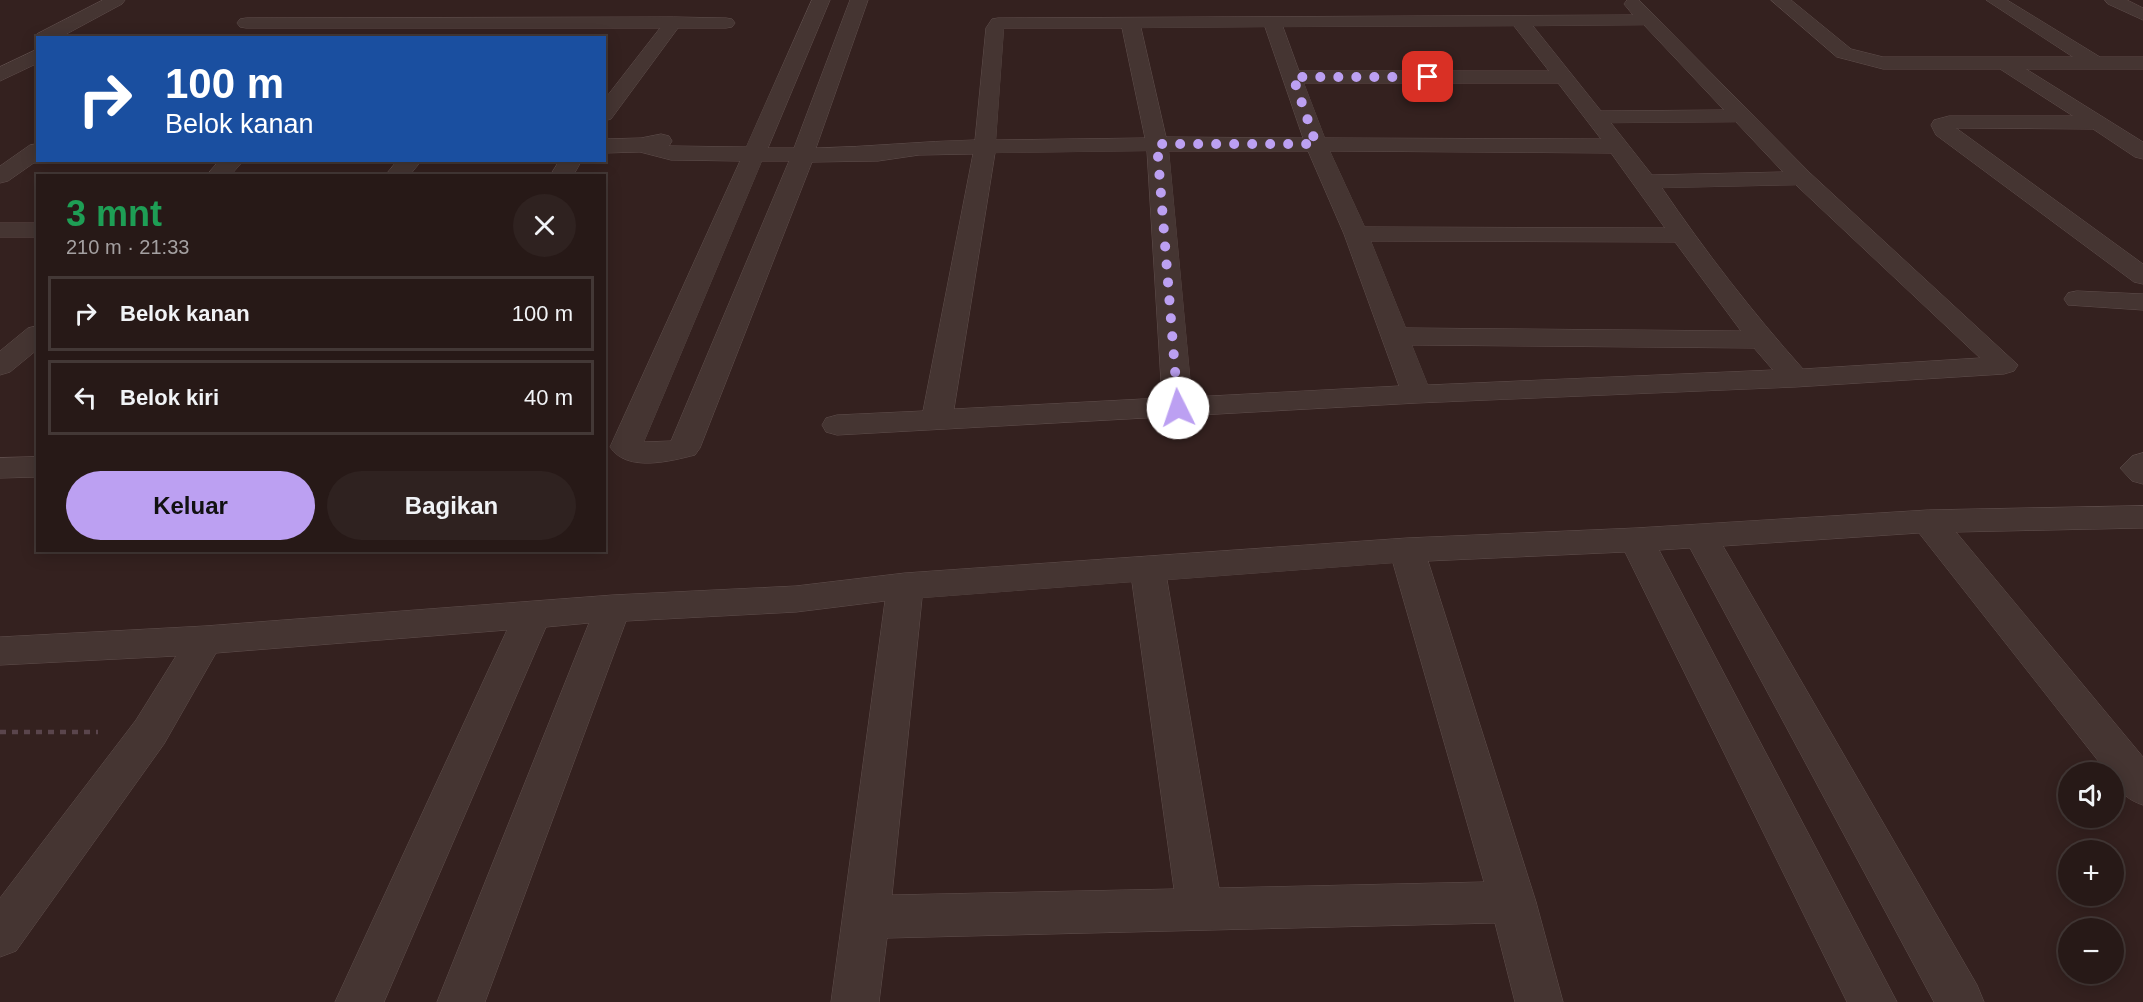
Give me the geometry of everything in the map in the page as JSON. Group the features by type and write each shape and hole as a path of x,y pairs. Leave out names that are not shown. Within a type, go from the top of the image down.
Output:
{"street":[{"path":"821,0 779,144 684,448 644,451 626,447 779,144 859,0"},
{"path":"837,425 1417,394 1796,378 2004,365 1802,178 1629,0"},
{"path":"1780,0 1844,53 1863,60 1883,63 2143,63"},
{"path":"1995,0 2094,62"},
{"path":"2114,0 2143,15"},
{"path":"49,36 123,3"},
{"path":"73,36 123,3"},
{"path":"230,33 274,6"},
{"path":"1519,20 1646,182 1682,235 1762,340 1796,378"},
{"path":"937,420 985,146 995,28 998,23 1648,20"},
{"path":"1130,21 1157,144 1178,408"},
{"path":"246,23 398,24 527,31 674,22 726,23"},
{"path":"606,112 674,22"},
{"path":"1272,22 1316,144 1356,234 1417,394"},
{"path":"383,36 398,24"},
{"path":"0,61 36,42"},
{"path":"1834,43 1870,42"},
{"path":"2025,42 2061,42"},
{"path":"0,75 36,56"},
{"path":"2004,63 2143,152"},
{"path":"1293,77 1562,77"},
{"path":"1594,117 1740,116"},
{"path":"2097,123 1949,122 1942,125 1944,130 2143,276"},
{"path":"606,146 641,146 671,153 779,144 878,154 919,148 1157,144 1617,146"},
{"path":"0,176 36,151"},
{"path":"219,174 231,162"},
{"path":"398,174 409,162"},
{"path":"1646,182 1802,178"},
{"path":"0,230 36,230"},
{"path":"1356,234 1682,235"},
{"path":"2077,299 2143,302"},
{"path":"0,338 35,336"},
{"path":"0,366 35,336"},
{"path":"1395,336 1762,340"},
{"path":"2143,463 2136,468 2143,474"},
{"path":"0,468 36,467"},
{"path":"0,651 205,640 572,611 796,599 905,586 1407,550 1636,540 1928,521 2143,518"},
{"path":"1928,521 2143,787"},
{"path":"1700,536 1960,1002"},
{"path":"1636,540 1873,1002"},
{"path":"1407,550 1513,902 1539,1002"},
{"path":"1148,569 1200,909"},
{"path":"855,1002 905,586"},
{"path":"359,1002 572,611"},
{"path":"461,1002 572,611"},
{"path":"0,935 150,732 205,640"},
{"path":"867,917 1513,902"}],"path":[{"path":"0,732 150,732"}],"route":[{"path":"1178,408 1157,144 1316,144 1293,77 1428,77"}]}
